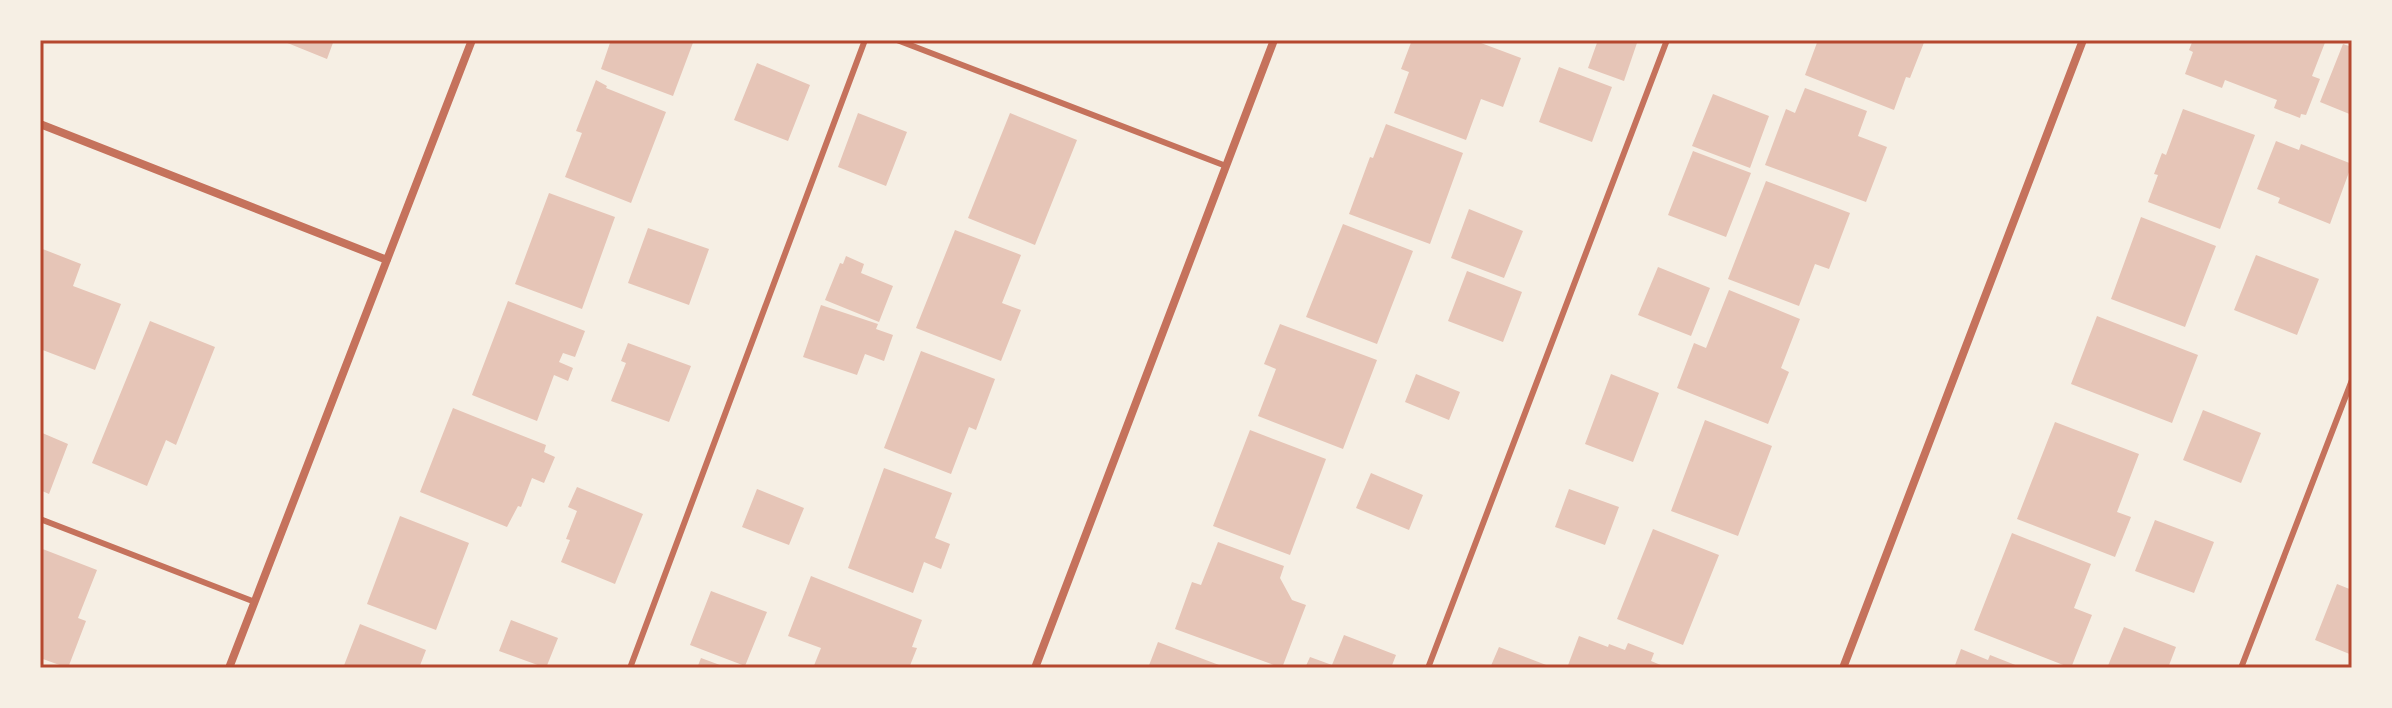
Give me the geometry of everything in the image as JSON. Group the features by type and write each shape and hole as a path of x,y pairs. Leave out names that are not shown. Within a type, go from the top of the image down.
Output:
{"street":[{"path":"229,668 472,40"},
{"path":"1035,668 1274,40"},
{"path":"1843,668 2083,40"},
{"path":"40,124 387,260"}],"lane":[{"path":"630,668 865,40"},
{"path":"897,40 1226,166"},
{"path":"1428,668 1667,40"},
{"path":"2241,668 2352,380"},
{"path":"40,519 255,602"}],"building":[{"path":"280,40 334,40 327,59"},
{"path":"611,40 694,40 673,96 601,69"},
{"path":"1412,40 1473,40 1521,58 1503,107 1481,99 1466,140 1394,113 1409,72 1401,69"},
{"path":"1598,40 1638,40 1624,81 1588,68"},
{"path":"1818,40 1925,40 1894,110 1805,75"},
{"path":"2193,40 2326,40 2312,76 2320,79 2306,115 2301,114 2300,118 2274,108 2277,100 2225,80 2222,88 2185,74 2193,52 2189,50"},
{"path":"2343,44 2352,47 2352,115 2320,102"},
{"path":"757,63 810,85 788,141 734,120"},
{"path":"1559,67 1612,87 1592,142 1539,122"},
{"path":"596,80 606,88 666,112 631,203 565,177 582,133 576,131"},
{"path":"1805,88 1867,111 1858,136 1887,147 1866,202 1765,165 1786,109 1795,113"},
{"path":"1713,94 1769,116 1750,168 1692,146"},
{"path":"2183,109 2255,135 2220,229 2148,202 2158,175 2154,174 2162,153 2166,155"},
{"path":"858,113 907,132 886,186 838,167"},
{"path":"1010,113 1077,140 1035,245 968,218"},
{"path":"1386,124 1463,153 1430,244 1349,214"},
{"path":"2276,141 2299,150 2301,144 2352,164 2330,224 2278,203 2280,198 2257,189"},
{"path":"1693,151 1751,173 1726,237 1668,215"},
{"path":"1766,181 1850,213 1829,269 1815,264 1799,306 1728,279"},
{"path":"549,193 615,217 582,309 515,284"},
{"path":"1469,209 1523,231 1504,278 1451,258"},
{"path":"2141,217 2216,246 2185,327 2111,299"},
{"path":"1343,224 1413,251 1377,344 1306,317"},
{"path":"648,228 709,249 689,305 628,283"},
{"path":"955,230 1021,255 1002,303 1021,310 1001,361 916,328"},
{"path":"40,248 81,264 73,286 121,304 95,370 40,349"},
{"path":"2256,255 2319,279 2297,335 2234,310"},
{"path":"846,256 864,264 861,273 893,286 879,322 825,300"},
{"path":"1658,267 1710,288 1691,336 1638,315"},
{"path":"1467,271 1522,292 1503,342 1448,321"},
{"path":"1729,290 1800,319 1781,368 1789,372 1768,424 1677,388 1694,343 1706,348"},
{"path":"508,301 585,331 575,357 563,353 559,362 573,368 568,381 554,375 537,421 472,395"},
{"path":"821,305 878,324 876,329 893,335 884,361 865,354 857,375 803,357"},
{"path":"2097,316 2198,355 2172,423 2071,384"},
{"path":"150,321 215,347 176,445 166,440 147,486 92,463"},
{"path":"1280,324 1377,360 1343,449 1258,416 1276,369 1264,364"},
{"path":"628,343 691,366 669,422 611,401 626,363 621,361"},
{"path":"921,351 995,379 976,430 969,427 951,474 884,448"},
{"path":"1416,374 1460,392 1449,420 1405,402"},
{"path":"1611,374 1659,393 1633,462 1585,444"},
{"path":"453,408 546,445 544,452 555,457 544,483 532,478 521,507 518,506 507,527 420,492"},
{"path":"2203,410 2261,433 2241,483 2183,460"},
{"path":"1705,420 1772,446 1738,536 1671,511"},
{"path":"2055,422 2139,454 2117,512 2131,517 2115,557 2017,519"},
{"path":"1250,430 1326,459 1290,555 1213,526"},
{"path":"40,432 68,444 49,494 40,490"},
{"path":"884,468 952,493 935,538 950,544 941,569 924,562 913,593 848,568"},
{"path":"1371,473 1423,495 1409,530 1356,508"},
{"path":"577,487 643,514 615,584 561,562 577,511 568,507"},
{"path":"757,489 804,508 789,545 742,527"},
{"path":"1569,489 1619,507 1605,545 1555,527"},
{"path":"400,516 469,543 436,630 367,604"},
{"path":"2155,520 2214,542 2194,593 2135,571"},
{"path":"1653,529 1719,555 1683,645 1617,619"},
{"path":"2012,533 2091,564 2074,608 2092,615 2071,668 1974,630"},
{"path":"1218,542 1284,566 1280,578 1292,600 1306,605 1282,668 1175,629 1192,582 1201,585"},
{"path":"40,548 97,570 78,618 86,621 68,668 40,658"},
{"path":"811,576 922,620 912,647 917,648 909,668 813,668 821,648 788,636"},
{"path":"2337,584 2352,590 2352,655 2315,640"},
{"path":"711,591 767,612 745,666 690,645"},
{"path":"511,620 558,638 546,668 499,651"},
{"path":"360,624 426,650 419,668 343,668"},
{"path":"2124,627 2176,647 2168,668 2107,668"},
{"path":"1344,635 1396,655 1391,668 1305,668 1310,657 1332,665"},
{"path":"1579,636 1625,650 1628,643 1654,653 1651,661 1668,668 1567,668"},
{"path":"1158,642 1227,668 1148,668"},
{"path":"1499,647 1554,668 1490,668"},
{"path":"1961,649 1988,660 1990,655 2023,668 1954,668"},
{"path":"701,658 728,668 697,668"}]}
